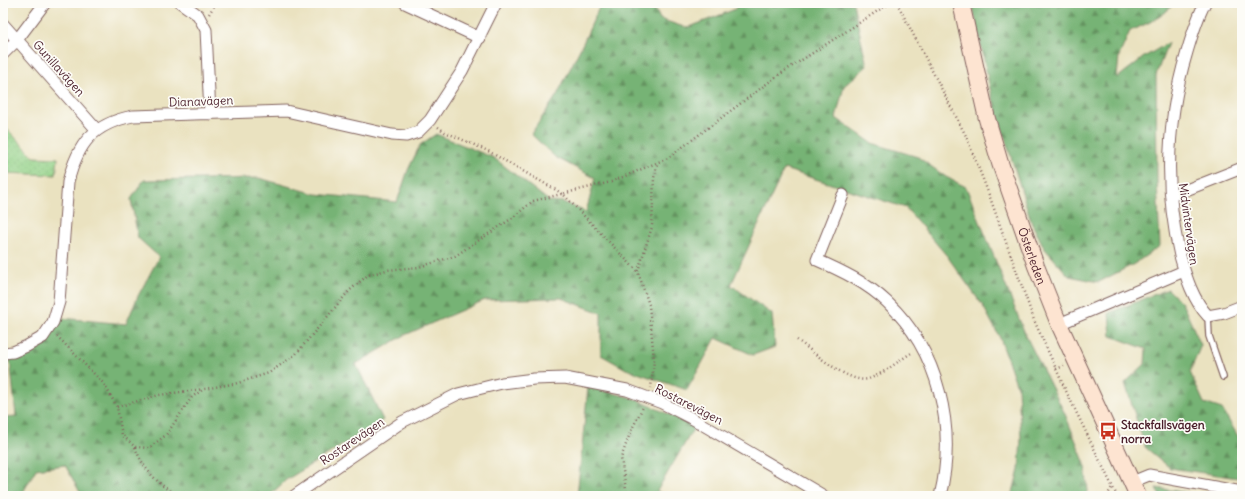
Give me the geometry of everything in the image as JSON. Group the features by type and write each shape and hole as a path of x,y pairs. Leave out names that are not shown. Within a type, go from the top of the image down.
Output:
{"main road":[{"name":"Österleden","path":"961,3 987,119 1000,163 1036,266 1059,324 1135,489"}],"street":[{"path":"3,54 17,40 45,3"},
{"path":"181,3 198,15 206,30 210,114"},
{"path":"404,3 480,38"},
{"name":"Dianavägen","path":"3,353 13,352 42,337 53,322 59,302 68,182 71,170 82,146 96,129 114,120 133,116 286,111 392,135 406,136 418,132 430,120 462,71 480,38 496,3"},
{"name":"Midvintervägen","path":"1059,324 1184,271 1176,238 1171,196 1170,146 1176,93 1191,37 1205,3"},
{"name":"Gunillavägen","path":"3,24 96,129"},
{"path":"1171,196 1242,168"},
{"path":"843,194 817,260 849,274 887,302 904,320 921,347 938,388 945,411 947,455 940,496"},
{"path":"1184,271 1199,306 1208,316 1224,313 1242,306"},
{"name":"Rostarevägen","path":"294,496 402,422 458,394 480,387 534,379 565,378 627,390 648,398 693,419 824,496"},
{"path":"1135,489 1149,474 1242,492"}],"lane":[{"path":"1208,316 1209,336 1223,377"}],"path":[{"path":"117,407 158,395 238,383 269,373 296,354 349,291 368,275 387,270 419,267 455,256 511,219 533,201 612,182 668,158 777,76 890,3"},
{"path":"897,3 966,136 988,192 1034,320 1066,391 1117,496"},
{"path":"430,120 445,132 488,151 562,194 638,272 649,305 654,360 652,388 630,433 621,458 626,496"},
{"path":"638,272 652,227 654,178 658,162"},
{"path":"46,332 58,336 104,384 117,407 122,435 135,447 141,464 165,489 177,496"},
{"path":"797,340 845,374 859,380 873,377 921,347"},
{"path":"135,447 149,448 166,435 192,397 204,388"},
{"path":"1107,496 1112,487"}],"green space":[{"path":"601,3 652,3 660,19 687,28 733,10 742,3 853,3 867,66 844,86 836,118 872,143 918,157 946,177 966,187 1026,336 1065,414 1085,464 1088,491 1082,496 1012,496 1019,469 1021,438 1018,389 1000,338 983,306 947,256 906,208 784,169 731,285 772,314 775,347 753,355 716,338 687,390 626,369 601,355 601,313 561,298 485,300 405,335 356,364 383,420 286,480 269,496 82,496 65,465 36,469 21,496 3,496 3,417 16,416 10,359 34,349 51,332 61,318 126,324 138,296 159,257 138,238 131,199 144,180 259,178 316,194 397,202 408,170 420,145 436,134 494,158 549,201 563,202 586,212 595,178 555,157 531,134 557,95"},
{"path":"972,3 1174,3 1159,17 1130,31 1119,56 1117,78 1144,57 1168,43 1156,75 1157,181 1160,246 1134,264 1099,282 1069,276 1045,249 1032,224 991,93"},
{"path":"3,125 34,157 58,158 56,175 3,173"},
{"path":"1168,289 1182,303 1201,345 1190,372 1204,403 1222,409 1242,443 1242,476 1238,478 1170,468 1145,447 1125,383 1145,364 1146,349 1111,336 1109,313"},
{"path":"588,387 633,398 695,426 657,491 666,496 577,496"},
{"path":"1156,488 1210,496 1160,496"}],"place":[{"name":"Stackfallsvägen norra","path":"1108,431"}]}
